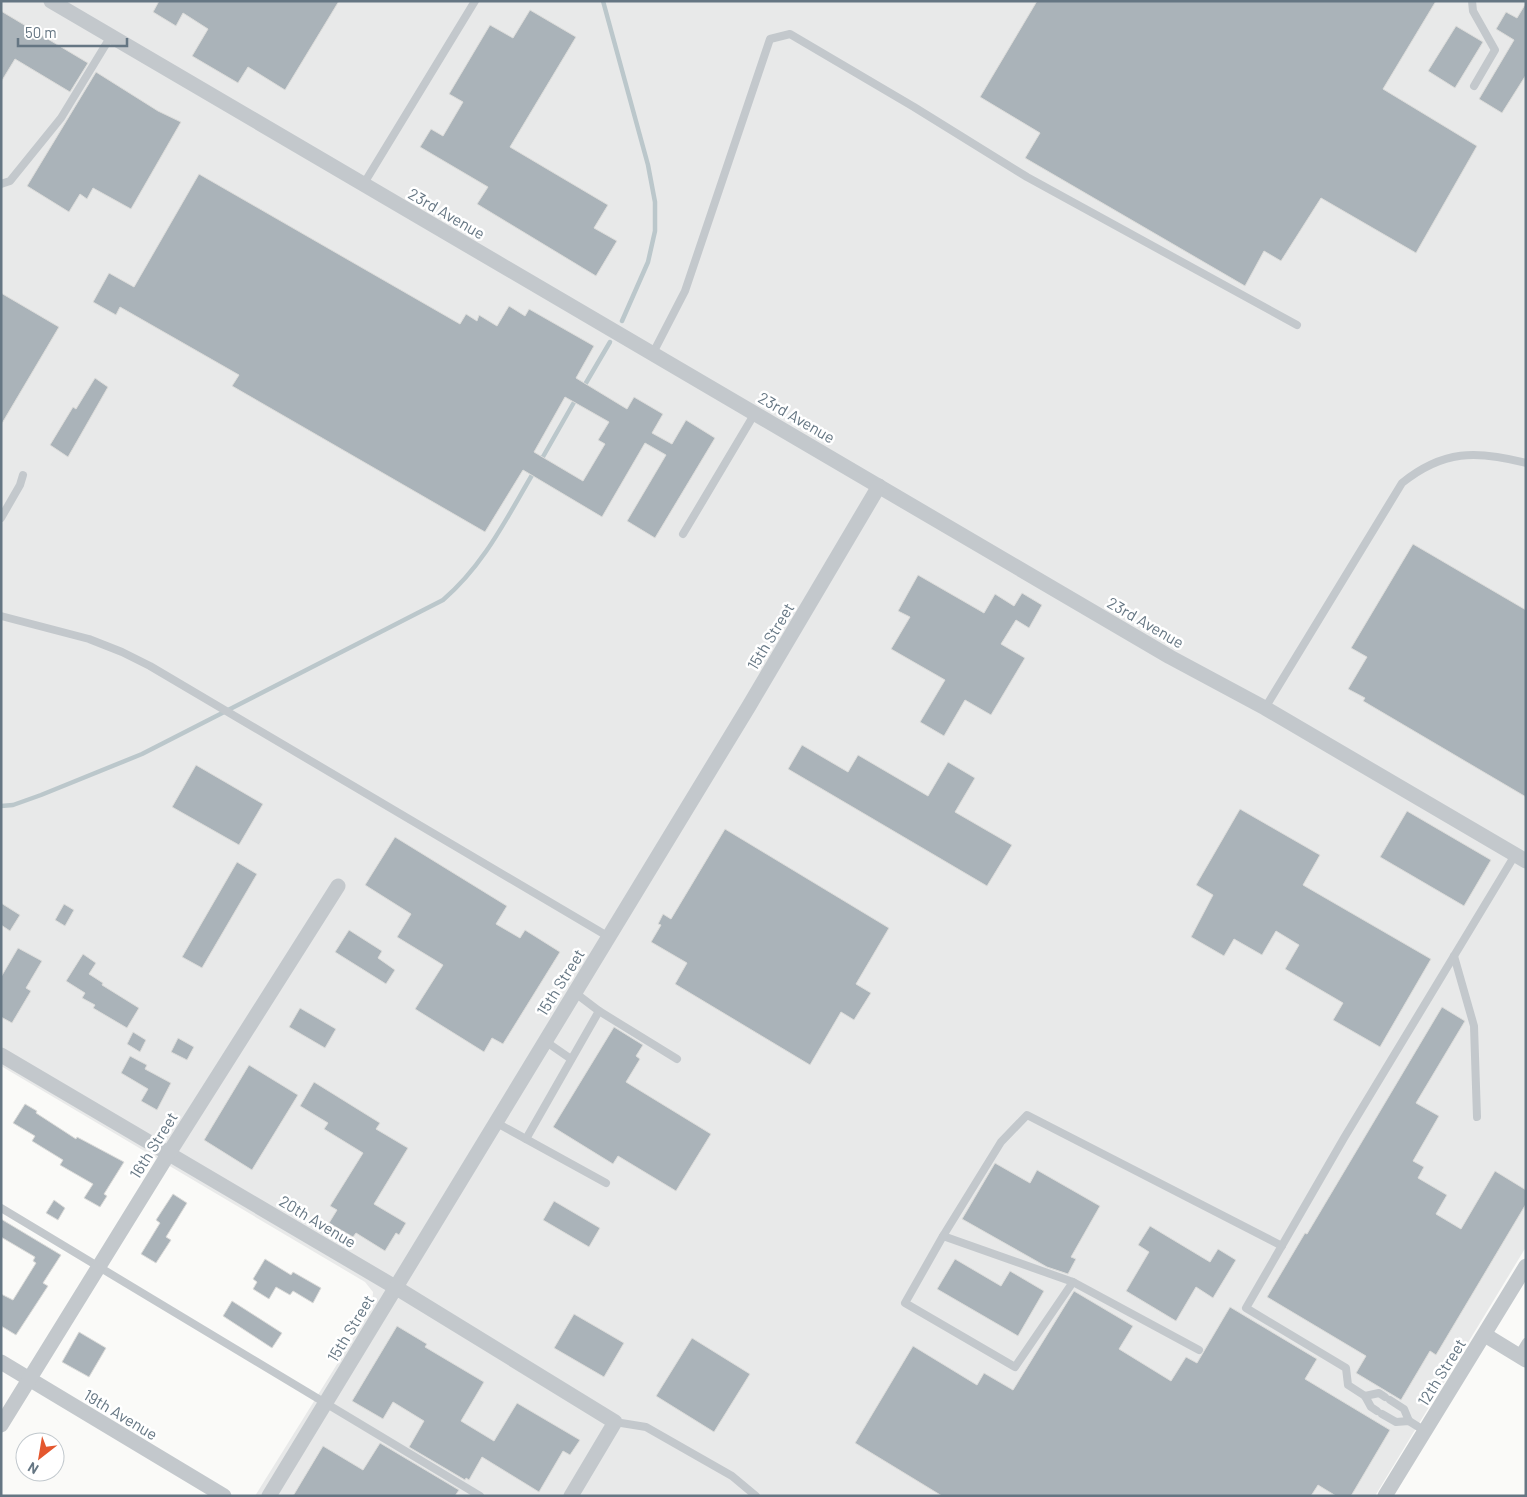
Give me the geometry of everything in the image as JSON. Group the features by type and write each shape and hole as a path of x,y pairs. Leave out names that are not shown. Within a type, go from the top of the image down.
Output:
{"street":[{"name":"23rd Avenue","path":"51,1 363,186 653,353 1170,657 1265,708 1520,858"},
{"name":"15th Street","path":"269,1496 609,937 879,486"},
{"name":"16th Street","path":"1,1425 31,1380 169,1153 338,886"},
{"name":"20th Avenue","path":"1,1055 395,1287 615,1422"},
{"name":"12th Street","path":"1385,1496 1526,1266"},
{"path":"1485,1335 1523,1352"},
{"name":"19th Avenue","path":"1,1362 224,1496"},
{"path":"571,1496 615,1422"}],"lane":[{"path":"363,186 475,1"},
{"path":"1472,1 1473,11 1495,50 1474,86"},
{"path":"653,353 685,291 770,40 790,34 914,106 1027,177 1297,325"},
{"path":"1,184 10,181 61,118 110,36"},
{"path":"683,534 754,412"},
{"path":"1265,708 1402,484 1430,464 1450,456 1487,455 1526,463"},
{"path":"1,518 20,485 22,475"},
{"path":"1,616 65,632 105,645 150,666 609,937"},
{"path":"1426,1431 1409,1421 1396,1422 1371,1407 1366,1396 1348,1385 1346,1368 1246,1308 1344,1138 1454,956 1520,858"},
{"path":"1454,956 1474,1026 1477,1117"},
{"path":"574,992 599,1012 677,1059"},
{"path":"526,1139 599,1012"},
{"path":"545,1040 571,1059"},
{"path":"1073,1282 1014,1367 905,1303 943,1236 1001,1142 1027,1115 1282,1246"},
{"path":"495,1122 606,1183"},
{"path":"1,1208 324,1404 480,1496"},
{"path":"943,1236 1073,1282 1199,1350"},
{"path":"1366,1396 1379,1393 1404,1409 1409,1421"},
{"path":"615,1422 646,1427 732,1476 756,1496"}],"shaded area":[{"path":"1,1 1526,1 1526,1247 1375,1496 255,1496 372,1308 373,1292 365,1282 1,1066"}],"building":[{"path":"159,1 339,1 285,90 248,67 238,83 192,56 208,29 183,13 176,26 153,12"},
{"path":"1037,1 1436,1 1383,89 1477,146 1416,253 1321,198 1281,261 1264,251 1245,286 1025,158 1040,133 980,97"},
{"path":"1526,3 1526,75 1502,113 1479,99 1514,40 1496,29 1506,12 1517,18"},
{"path":"530,10 576,37 510,147 608,205 594,228 617,241 596,276 477,204 488,187 420,147 431,129 443,136 463,102 449,94 490,25 513,38"},
{"path":"1,11 88,63 70,92 15,59 1,82"},
{"path":"1456,26 1483,42 1455,88 1428,71"},
{"path":"96,72 158,111 181,122 131,209 93,188 87,199 80,194 69,212 27,186"},
{"path":"199,174 460,324 466,314 477,321 479,315 497,326 509,306 525,316 529,309 594,346 576,378 627,409 634,397 663,414 652,433 672,444 686,420 715,438 655,538 627,521 666,455 645,443 602,517 523,470 485,532 232,386 239,375 120,307 116,315 93,302 109,273 134,287","holes":["565,397 609,422 598,440 605,444 583,481 534,452"]},
{"path":"1,293 59,327 1,425"},
{"path":"95,378 108,387 68,457 50,445 73,407 76,409"},
{"path":"1413,544 1526,610 1526,797 1363,701 1365,698 1348,689 1367,657 1351,648"},
{"path":"918,575 984,613 995,594 1014,606 1022,593 1042,605 1029,628 1016,620 1001,644 1025,658 991,715 965,700 944,736 920,722 945,680 891,649 910,617 898,611"},
{"path":"802,745 848,772 858,755 928,796 948,762 975,778 955,812 1012,845 987,886 788,769"},
{"path":"196,765 263,804 239,845 172,807"},
{"path":"1240,809 1320,855 1303,885 1431,959 1380,1047 1333,1020 1343,1003 1285,969 1299,945 1276,931 1262,955 1234,939 1224,956 1191,937 1213,895 1196,885"},
{"path":"1407,811 1491,860 1464,906 1380,857"},
{"path":"725,829 889,928 856,984 871,993 854,1020 841,1012 810,1065 675,984 687,963 651,942 661,925 658,924 663,914 671,919"},
{"path":"395,837 507,906 496,924 520,938 525,930 560,952 503,1044 492,1038 484,1052 415,1009 443,965 397,937 411,914 365,885"},
{"path":"237,862 257,874 202,968 182,957"},
{"path":"1,903 20,915 10,931 1,925"},
{"path":"64,904 74,910 65,926 55,920"},
{"path":"349,930 382,951 378,958 395,970 386,984 335,952"},
{"path":"18,948 42,961 26,988 31,991 12,1023 1,1017 1,977"},
{"path":"83,954 96,963 89,974 103,983 102,985 139,1008 127,1028 93,1008 95,1005 82,998 85,993 66,981"},
{"path":"1442,1007 1465,1021 1416,1103 1439,1116 1413,1161 1424,1167 1418,1178 1447,1195 1436,1214 1461,1229 1495,1171 1526,1190 1526,1204 1436,1355 1430,1351 1401,1400 1356,1373 1366,1356 1267,1297 1305,1233 1307,1234"},
{"path":"300,1008 336,1029 325,1048 289,1027"},
{"path":"614,1027 643,1045 636,1056 640,1059 626,1082 711,1134 676,1191 618,1156 613,1164 553,1127"},
{"path":"133,1032 146,1040 140,1052 127,1044"},
{"path":"178,1038 194,1047 187,1060 171,1052"},
{"path":"130,1056 147,1065 145,1069 171,1083 157,1110 141,1101 148,1089 121,1073"},
{"path":"249,1065 298,1095 252,1170 204,1140"},
{"path":"314,1082 380,1123 376,1129 408,1148 374,1204 406,1223 399,1235 396,1233 385,1251 356,1233 353,1237 329,1223 337,1210 330,1206 363,1153 324,1129 328,1123 300,1106"},
{"path":"25,1104 76,1139 77,1137 124,1162 104,1194 107,1196 100,1207 84,1198 93,1184 60,1165 63,1160 32,1141 35,1136 13,1123"},
{"path":"995,1163 1030,1183 1037,1170 1100,1206 1071,1257 1076,1259 1068,1274 1047,1267 962,1219"},
{"path":"173,1194 187,1203 166,1237 171,1240 156,1263 141,1254 160,1223 156,1220"},
{"path":"54,1200 65,1208 58,1220 46,1213"},
{"path":"554,1201 600,1228 589,1247 543,1220"},
{"path":"1,1219 61,1255 43,1283 48,1286 16,1335 1,1326 1,1294 13,1300 36,1263 33,1261 35,1257 1,1237"},
{"path":"1150,1226 1210,1262 1218,1249 1236,1260 1213,1298 1196,1287 1176,1321 1126,1291 1149,1252 1138,1245"},
{"path":"265,1259 291,1275 293,1272 321,1288 313,1303 293,1291 290,1295 276,1287 269,1299 253,1289 257,1282 253,1279"},
{"path":"955,1259 1001,1286 1010,1271 1044,1291 1018,1336 937,1289"},
{"path":"1074,1291 1133,1326 1119,1349 1171,1381 1186,1357 1197,1363 1230,1307 1317,1359 1305,1379 1390,1430 1351,1496 1336,1496 1318,1485 1311,1496 942,1496 855,1443 913,1346 977,1385 984,1373 1013,1390"},
{"path":"232,1301 282,1333 272,1348 223,1316"},
{"path":"574,1314 624,1343 604,1377 554,1348"},
{"path":"397,1326 427,1344 425,1347 484,1382 461,1421 494,1441 517,1403 580,1440 570,1455 563,1451 539,1492 482,1457 469,1480 466,1478 465,1480 409,1447 424,1421 393,1402 383,1419 352,1401"},
{"path":"79,1332 106,1348 89,1377 62,1362"},
{"path":"692,1338 750,1374 714,1432 656,1396"},
{"path":"380,1443 459,1490 455,1496 293,1496 323,1446 363,1470"}],"waterway":[{"path":"603,1 648,165 655,202 655,231 648,262 622,321"},
{"path":"583,388 610,342"},
{"path":"540,462 577,397"},
{"path":"1,806 13,805 41,795 142,754 443,600 458,586 483,555 505,522 535,470"}]}
